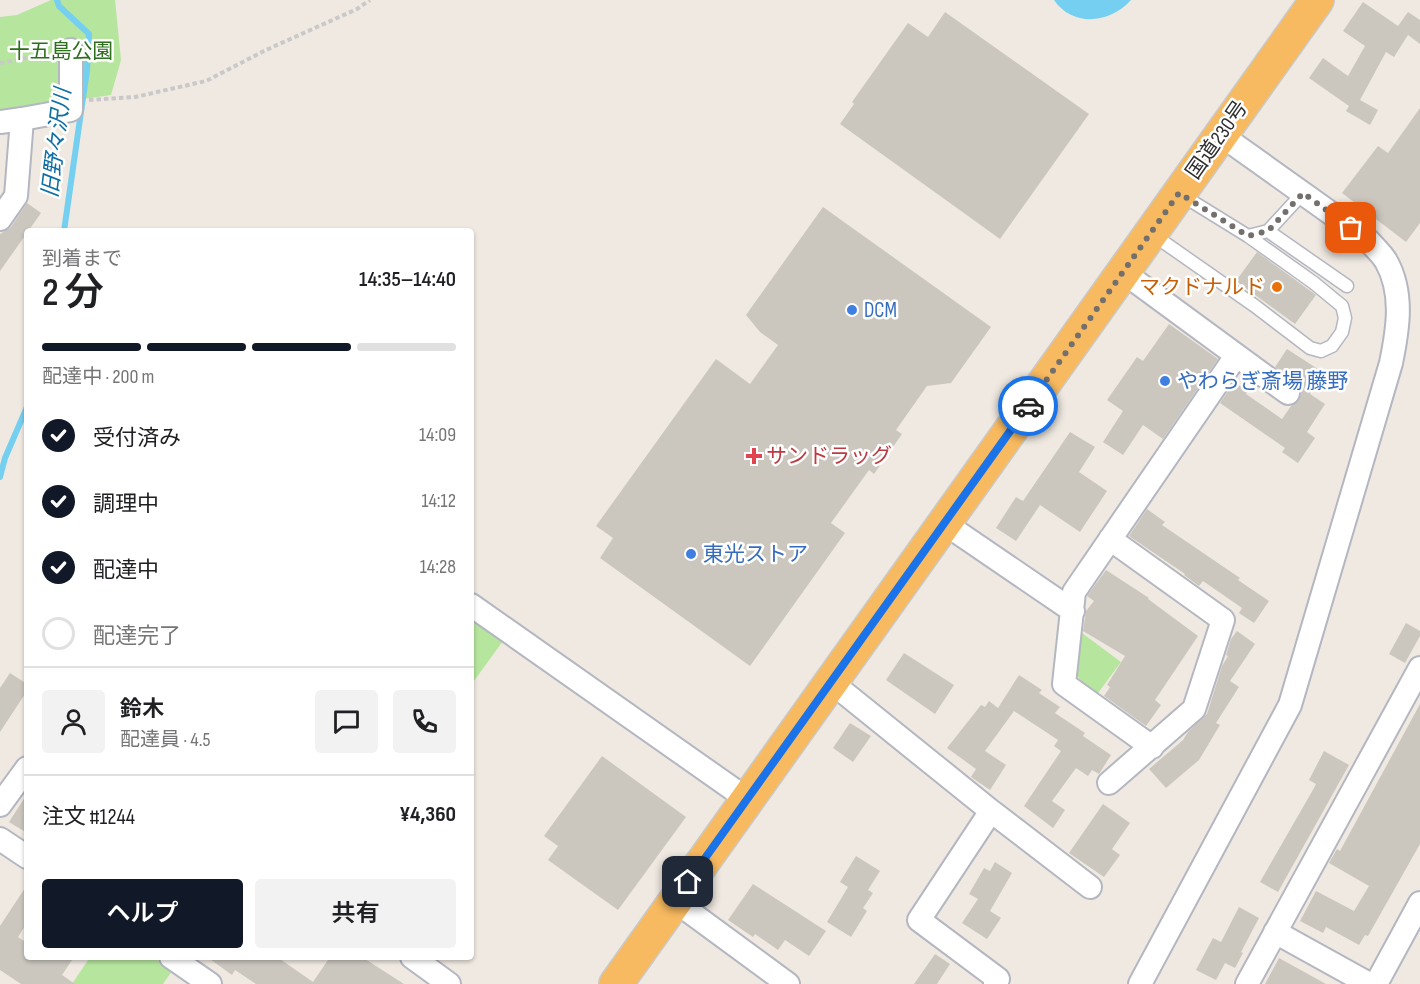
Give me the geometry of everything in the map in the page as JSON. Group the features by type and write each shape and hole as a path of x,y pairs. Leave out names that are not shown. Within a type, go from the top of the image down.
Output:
{"highway":[{"name":"国道230号","path":"616,984 1317,0"}],"street":[{"path":"0,219 16,196 11,120 71,110 71,50"},
{"path":"1140,984 1290,705 1339,544 1398,333 1395,283 1385,260 1367,240 1221,135"},
{"path":"1123,272 1288,393"},
{"path":"1152,747 1064,684 1074,592 1236,356"},
{"path":"944,523 1073,611"},
{"path":"1109,783 1194,709 1223,620 1110,539"},
{"path":"474,607 747,799"},
{"path":"1247,984 1420,668"},
{"path":"831,682 991,811 1090,887"},
{"path":"0,805 24,772"},
{"path":"991,811 919,920 999,979 995,984"},
{"path":"0,839 24,855"},
{"path":"675,901 788,984"},
{"path":"1376,984 1420,903"},
{"path":"1275,932 1369,984"},
{"path":"176,960 197,974"},
{"path":"416,960 445,983"}],"lane":[{"path":"1151,233 1310,348 1321,351 1332,346 1342,332 1345,318 1342,306 1248,236 1179,193"},
{"path":"1248,236 1268,231 1303,193"},
{"path":"1268,231 1347,286"}],"path":[{"path":"85,100 135,98 206,81 266,50 357,9 370,0"},
{"path":"0,63 71,50"}],"green space":[{"name":"十五島公園","path":"51,0 115,0 121,60 111,95 0,111 0,17 17,15"},
{"path":"474,622 503,641 474,681"},
{"path":"1082,633 1121,662 1098,693 1082,682 1075,673"},
{"path":"88,960 157,960 172,971 163,984 72,984"}],"water":[{"path":"1054,0 1131,0 1113,14 1092,19 1071,15"}],"building":[{"path":"1363,2 1398,26 1408,12 1420,20 1420,44 1408,35 1394,57 1386,52 1360,100 1378,110 1370,125 1346,111 1349,106 1309,78 1323,58 1348,76 1365,46 1343,31"},
{"path":"945,12 1089,114 1000,239 840,124 854,104 852,102 908,23 928,37"},
{"path":"1420,108 1420,223 1406,242 1342,193 1378,146 1388,153"},
{"path":"27,203 41,213 30,228 24,228 24,237 0,271 0,234 11,227"},
{"path":"823,207 991,327 951,383 927,386 896,430 902,434 874,474 869,470 831,523 845,533 750,666 600,558 613,538 596,526 716,359 750,384 778,345 760,332 746,315"},
{"path":"1257,252 1316,295 1295,324 1236,281"},
{"name":"やわらぎ斎場 藤野","path":"1169,324 1218,359 1163,439 1143,425 1123,455 1103,442 1123,411 1107,400 1137,357 1143,361"},
{"path":"1287,349 1324,373 1310,394 1325,404 1307,432 1315,438 1298,463 1282,452 1285,448 1220,403 1234,382 1248,391 1246,394 1282,419 1291,406 1298,401 1301,394 1300,387 1275,367"},
{"path":"1070,432 1095,447 1079,472 1107,491 1080,532 1040,505 1016,541 996,528 1016,497 1023,501"},
{"path":"1147,509 1165,522 1162,525 1240,578 1238,580 1269,601 1254,623 1239,613 1242,608 1203,581 1199,586 1129,536"},
{"path":"1106,570 1149,598 1198,636 1155,700 1161,705 1146,726 1104,696 1110,687 1107,685 1125,656 1083,631 1086,611 1094,601 1087,596"},
{"path":"1406,623 1420,631 1420,636 1405,663 1389,654"},
{"path":"1237,631 1255,644 1230,681 1239,687 1216,723 1220,725 1199,760 1166,788 1149,769 1183,740 1207,714 1222,666 1228,656 1226,655 1231,639"},
{"path":"904,653 954,685 935,714 886,680"},
{"path":"10,673 24,682 24,696 0,732 0,688"},
{"path":"1019,675 1042,690 1039,693 1060,707 1055,713 1085,733 1083,736 1111,755 1099,774 1092,770 1088,776 1076,768 1052,801 1065,810 1053,828 1024,806 1061,751 1054,746 1058,740 1014,711 985,751 1006,765 990,790 971,777 976,769 947,748 981,705 985,707 989,701 998,708"},
{"path":"1420,704 1420,844 1368,936 1365,935 1359,945 1326,927 1323,933 1300,921 1316,891 1354,911 1369,886 1329,863 1337,849 1340,851"},
{"path":"850,723 871,736 853,762 833,748"},
{"path":"1324,751 1349,765 1278,892 1260,882 1316,784 1309,780"},
{"path":"602,756 686,817 618,910 548,860 558,846 544,836"},
{"path":"24,799 24,831 9,822"},
{"path":"1103,804 1130,823 1112,849 1120,855 1104,877 1069,853"},
{"path":"856,856 880,871 868,890 873,893 863,908 867,911 851,937 827,922 848,887 840,882"},
{"path":"995,862 1012,873 990,911 1001,918 987,939 962,923 978,899 969,894 984,868 990,871"},
{"path":"753,884 826,931 809,956 785,940 778,950 755,934 753,937 728,920"},
{"path":"24,890 24,928 18,937 24,941 24,960 72,960 62,975 75,984 21,984 0,970 0,926"},
{"path":"1239,907 1259,918 1235,968 1225,963 1216,980 1196,970 1213,938 1221,942"},
{"path":"935,954 950,964 937,984 914,984"},
{"path":"1279,958 1326,984 1265,984"},
{"path":"211,960 281,960 313,982 328,960 367,960 404,984 256,984 235,970 232,975"}],"waterway":[{"name":"旧野々沢川","path":"57,0 59,6 89,34 87,70 64,228"},
{"name":"旧野々沢川","path":"0,477 5,458 24,414"}],"way so far":[{"path":"1028,406 1179,193 1248,236 1268,231 1303,193 1351,228"}],"place":[{"name":"マクドナルド","path":"1277,287"},
{"name":"DCM","path":"852,310"},
{"name":"やわらぎ斎場 藤野","path":"1165,381"},
{"name":"サンドラッグ","path":"754,456"},
{"name":"東光ストア","path":"691,554"}],"route":[{"path":"688,882 1028,406"}]}
